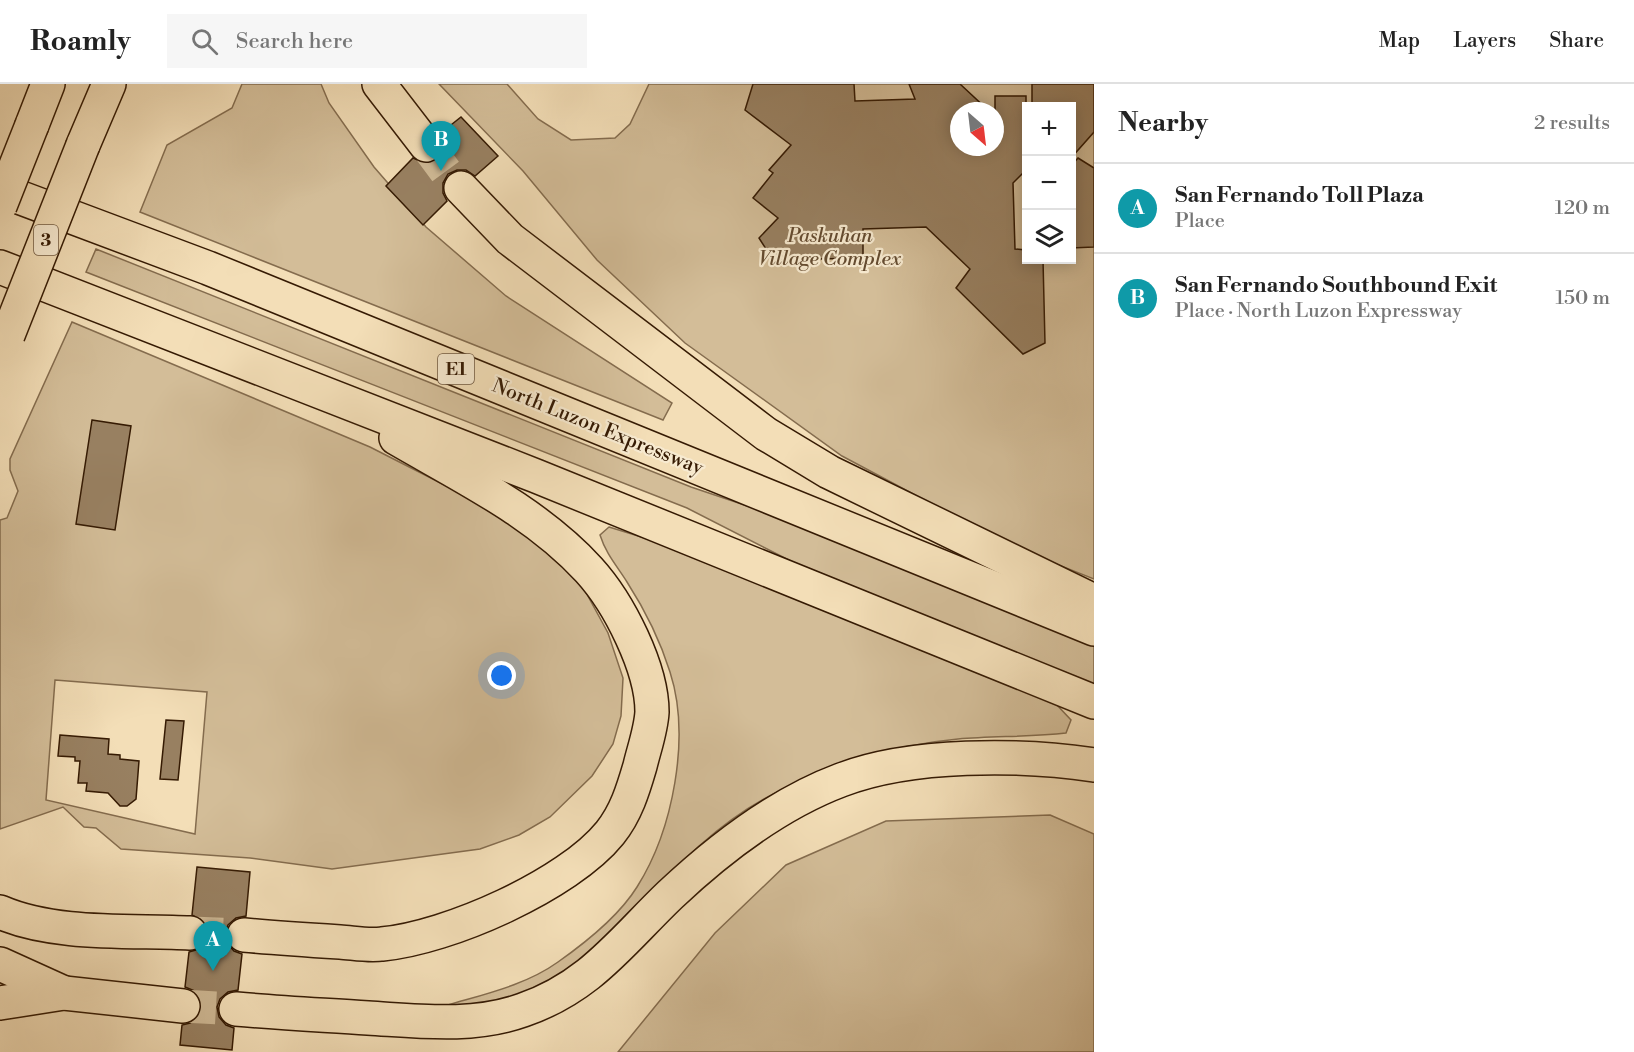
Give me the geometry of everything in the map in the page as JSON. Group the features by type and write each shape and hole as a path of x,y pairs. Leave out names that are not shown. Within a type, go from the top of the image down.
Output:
{"highway":[{"path":"0,206 48,84"},
{"name":"3","path":"4,345 109,84"},
{"path":"379,84 426,145"},
{"path":"461,188 510,239 766,434 829,472 1094,602"},
{"name":"North Luzon Expressway","path":"0,190 219,273 1094,629"},
{"path":"0,267 275,373 1094,702"},
{"path":"244,935 381,944 428,934 487,916 564,874 609,834 626,810 652,712 640,660 625,624 590,571 565,547 536,523 491,493 275,373"},
{"path":"236,1009 428,1022 475,1020 509,1015 548,1000 586,978 687,879 741,835 779,810 843,779 920,762 959,759 1068,761 1094,765"},
{"path":"1,912 28,921 64,927 190,933"},
{"path":"0,964 64,993"},
{"path":"0,1003 64,993 183,1006"}],"green space":[{"path":"242,84 321,84 329,103 374,167 426,227 506,296 672,403 663,420 140,212 167,145 232,108"},
{"name":"Paskuhan Village Complex","path":"439,84 507,84 538,119 571,140 615,138 630,124 649,84 1094,84 1094,579 1011,546 842,456 685,343 597,260 523,171"},
{"path":"96,249 691,487 863,545 1094,639 1094,689 830,581 687,508 86,272"},
{"path":"72,322 370,447 474,500 519,529 561,561 583,587 608,633 623,678 621,716 613,744 592,776 550,817 519,835 480,849 332,869 250,858 121,849 96,828 84,827 63,807 0,829 0,520 7,518 18,491 10,470 10,459","holes":["55,680 207,692 195,834 46,800"]},
{"path":"609,527 713,559 1055,703 1071,720 1066,733 958,739 908,746 858,759 786,787 744,811 706,840 591,954 558,981 523,998 502,1002 448,1005 533,977 579,946 601,928 630,898 650,864 660,838 675,782 679,725 676,698 662,648 652,626 602,542 600,535"},
{"path":"1050,815 1094,834 1094,1052 618,1052 715,933 786,865 886,821"}],"building":[{"path":"753,84 854,84 855,101 915,99 909,84 960,84 979,102 950,102 950,156 1004,156 1004,102 995,102 995,96 1026,96 1026,102 1022,102 1022,174 1013,183 1015,249 1022,250 1022,264 1043,264 1045,343 1023,354 956,288 970,269 926,227 863,229 863,258 773,260 759,238 778,218 753,198 773,173 769,170 791,145 745,110"},
{"path":"1032,84 1094,84 1094,132 1076,152 1076,102 1032,102"},
{"path":"461,117 498,156 475,176 466,170 457,170 448,174 443,183 443,193 447,201 423,225 386,186 413,158 428,164 438,159 445,143 441,133"},
{"path":"1078,158 1094,168 1094,247 1076,248 1076,160"},
{"path":"92,420 131,426 115,530 76,524"},
{"path":"166,720 184,721 178,780 160,779"},
{"path":"60,735 109,739 108,754 120,755 120,759 139,761 136,799 127,806 120,806 108,793 86,791 87,783 78,783 80,761 75,761 75,757 58,756"},
{"path":"197,867 250,872 246,916 236,918 228,925 225,933 227,943 234,951 242,954 238,990 228,992 220,999 217,1007 219,1017 226,1025 234,1028 232,1050 180,1045 182,1025 198,1018 202,1007 195,991 185,987 189,952 199,949 206,943 209,934 206,924 192,915"}],"tunnel":[{"path":"426,145 461,188"},
{"path":"190,933 244,935"},
{"path":"183,1006 236,1009"}],"place":[{"name":"San Fernando Southbound Exit","path":"441,171"},
{"name":"San Fernando Toll Plaza","path":"213,971"}]}
